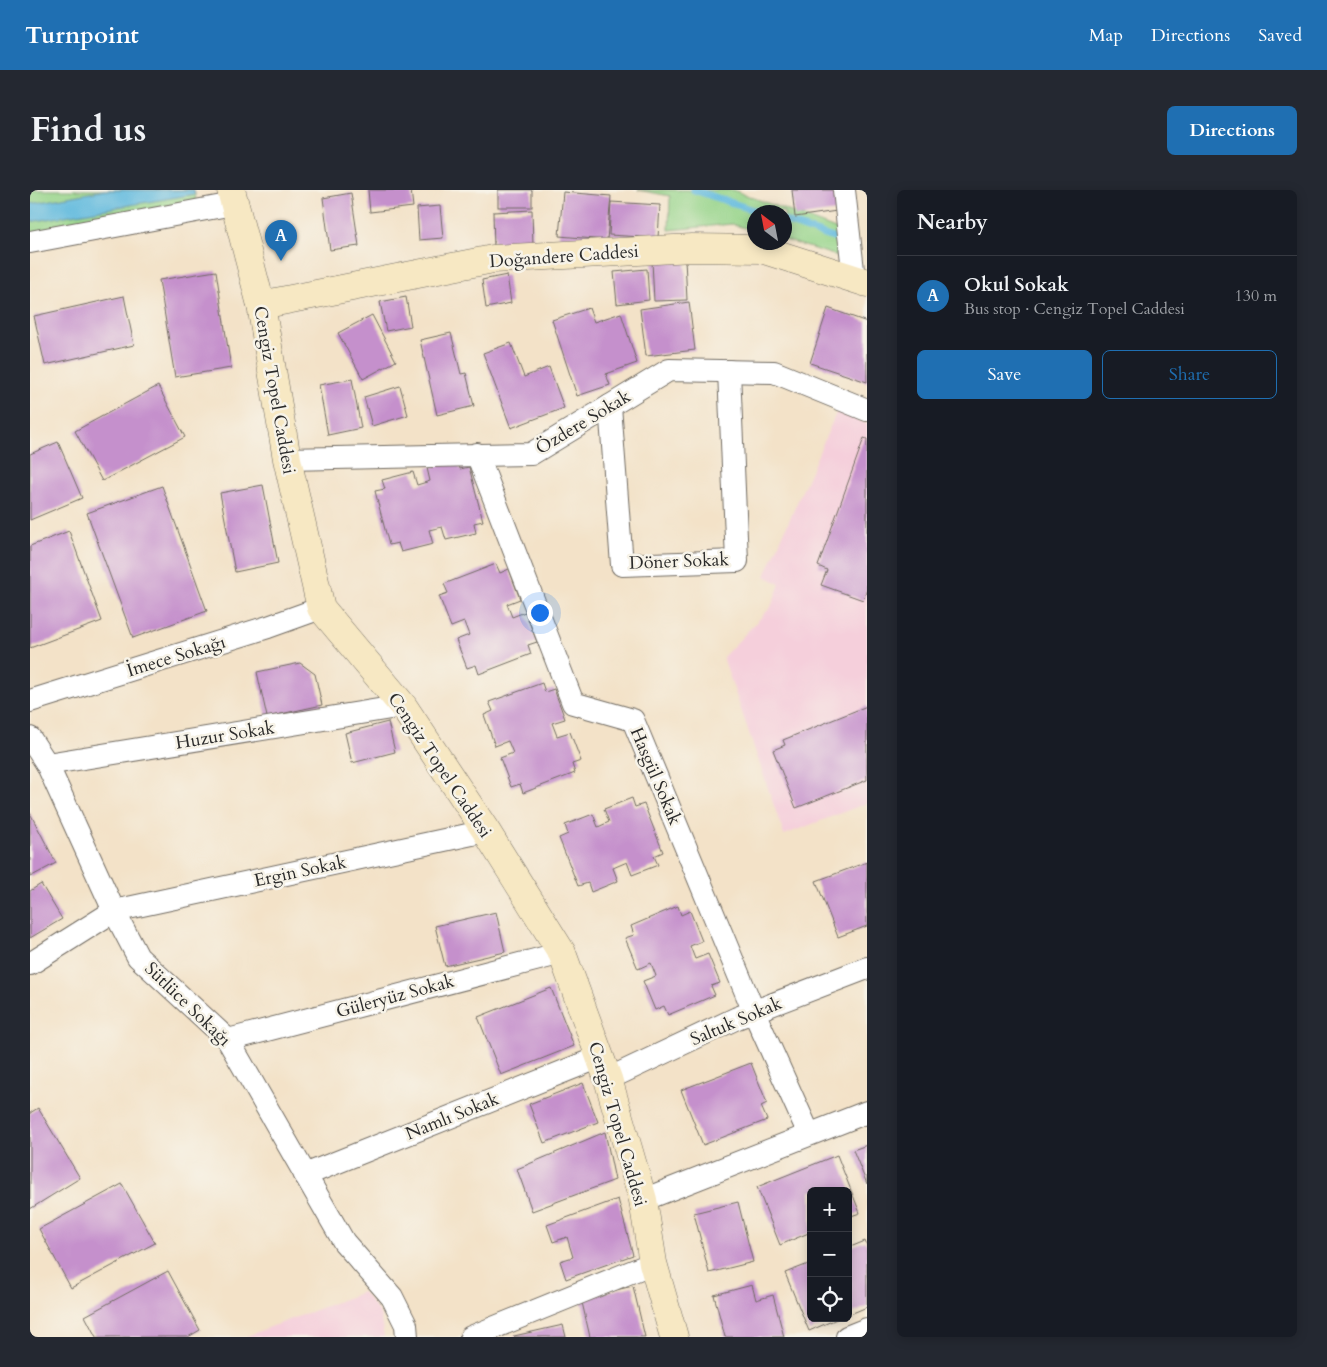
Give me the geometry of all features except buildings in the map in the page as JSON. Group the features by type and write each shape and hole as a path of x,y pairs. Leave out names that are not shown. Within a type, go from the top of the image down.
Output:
{"street":[{"path":"844,190 860,281"},
{"path":"30,242 232,197"},
{"name":"Cengiz Topel Caddesi","path":"232,197 261,305 287,459 321,608 402,706 486,831 562,953 604,1068 642,1200 653,1263 674,1337"},
{"name":"Doğandere Caddesi","path":"261,305 493,259 692,248 761,249 860,281"},
{"name":"Özdere Sokak","path":"287,459 531,454 669,370 774,372 867,410"},
{"name":"Döner Sokak","path":"610,406 622,565 737,561 729,371"},
{"name":"Hasgül Sokak","path":"477,454 573,703 632,720 754,1012 809,1134"},
{"name":"İmece Sokağı","path":"30,701 268,627 321,608"},
{"name":"Huzur Sokak","path":"47,764 402,706"},
{"name":"Sütlüce Sokağı","path":"30,738 47,764 114,911 138,957 228,1040 344,1242 392,1297 406,1325 407,1337"},
{"name":"Ergin Sokak","path":"114,911 486,831"},
{"path":"30,964 114,911"},
{"name":"Güleryüz Sokak","path":"228,1040 562,953"},
{"name":"Saltuk Sokak","path":"604,1068 867,968"},
{"name":"Namlı Sokak","path":"305,1175 604,1068"},
{"path":"642,1200 867,1112"},
{"path":"471,1337 653,1263"},
{"path":"847,1337 867,1329"}],"shaded area":[{"path":"837,411 867,424 867,803 784,835 723,657 771,607 780,584 765,576"},
{"path":"363,1292 380,1314 384,1337 244,1337"}],"green space":[{"path":"30,190 194,190 197,205 30,234"},
{"path":"638,190 733,190 772,205 747,205 747,229 732,224 669,230 670,196"},
{"path":"792,212 846,233 837,256 792,242"}],"water":[{"path":"105,190 194,190 195,194 30,222 30,204"}],"waterway":[{"path":"694,190 747,208"},
{"path":"792,224 833,238"}],"place":[{"name":"Okul Sokak","path":"281,261"}]}
